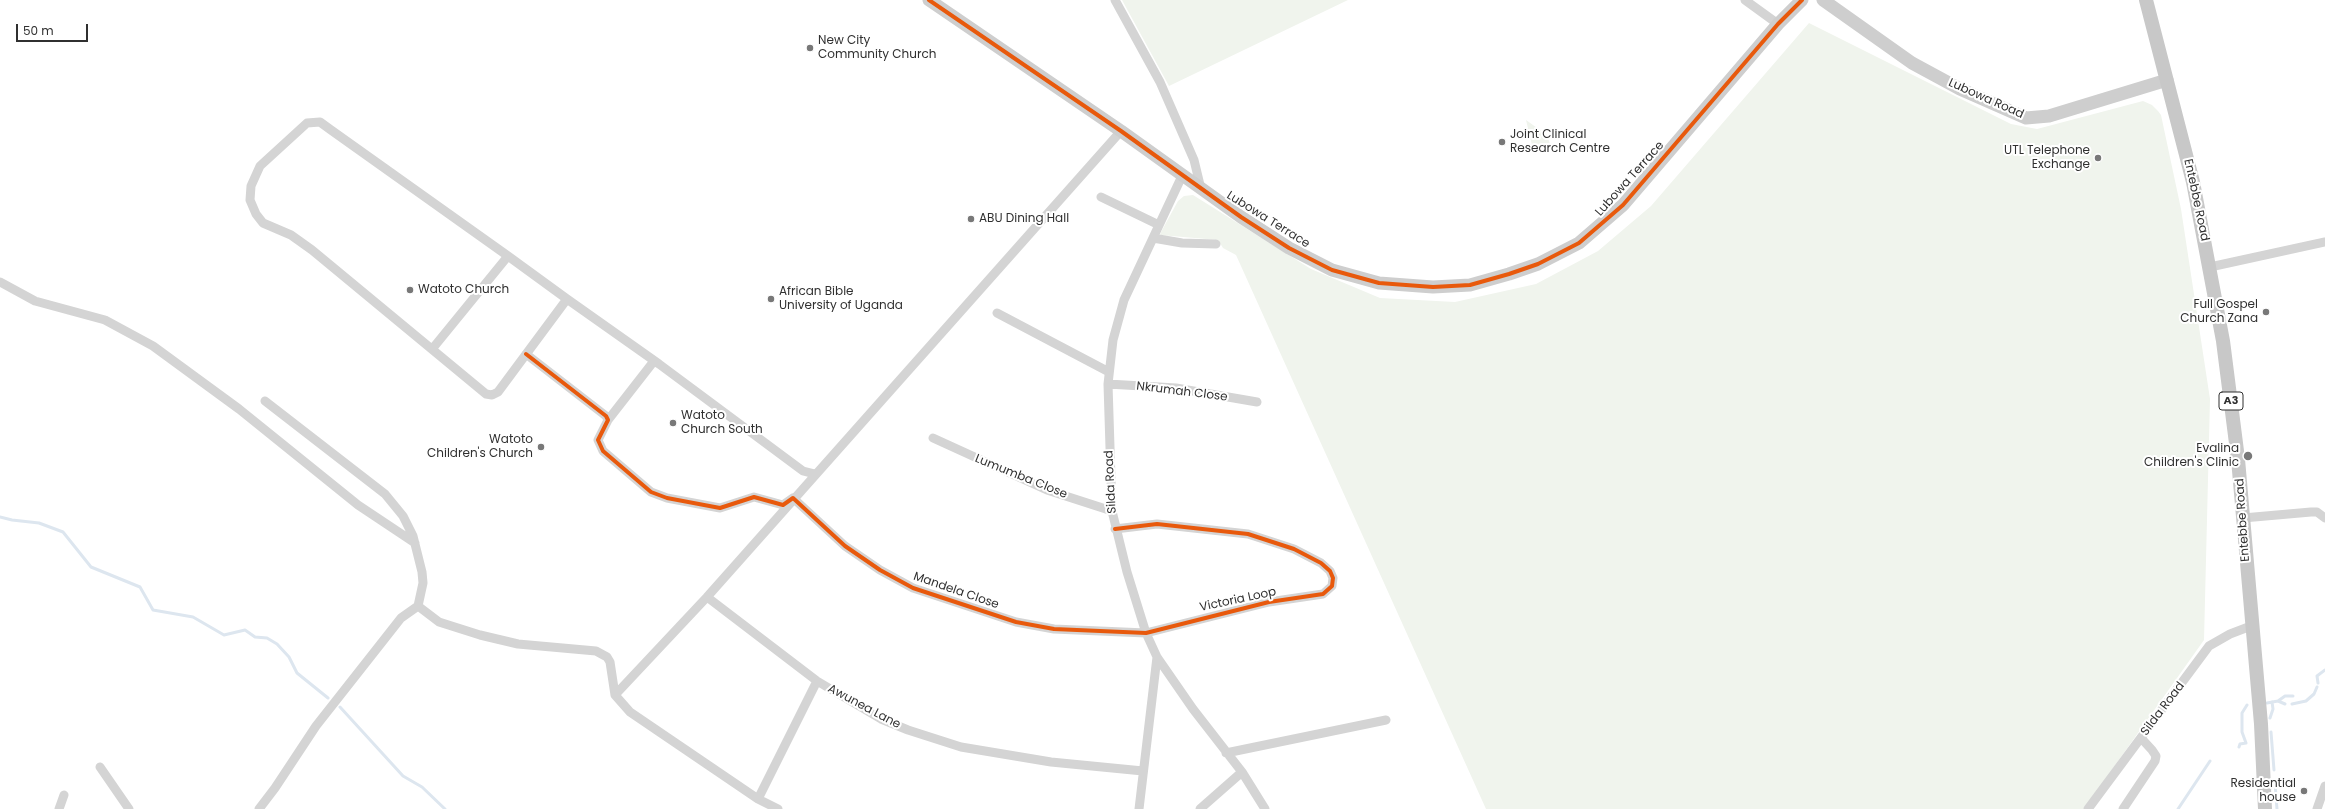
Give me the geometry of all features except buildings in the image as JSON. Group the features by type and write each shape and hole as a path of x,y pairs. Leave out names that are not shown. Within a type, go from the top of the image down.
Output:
{"main road":[{"name":"Entebbe Road","path":"2146,0 2193,182 2210,267 2232,404 2261,724 2265,809"}],"street":[{"name":"Lubowa Terrace","path":"929,0 1121,131 1182,176 1289,248 1332,270 1379,283 1433,287 1470,285 1509,274 1538,264 1579,243 1609,218 1778,24 1802,0"},
{"path":"1115,0 1160,82 1194,160 1201,189"},
{"path":"1745,0 1778,24"},
{"name":"Lubowa Road","path":"1823,0 1912,63 1960,89 2026,118 2049,116 2167,80"},
{"path":"567,299 498,392 492,395 486,394 433,348 312,250 291,235 263,222 256,214 250,200 251,186 260,166 307,124 320,122 654,361 802,471 815,474"},
{"path":"615,694 707,597 1121,131"},
{"name":"Silda Road","path":"1182,176 1124,300 1113,340 1108,384 1112,511 1115,528 1146,632 1157,657 1226,753 1242,772 1265,809"},
{"path":"1101,197 1160,225"},
{"path":"1153,238 1182,243 1216,244"},
{"path":"2210,267 2325,242"},
{"path":"433,348 508,256"},
{"path":"0,282 35,301 105,320 153,346 239,409 358,505 415,543"},
{"path":"997,314 1109,372"},
{"path":"526,354 606,416 608,420"},
{"path":"654,361 608,420 598,440 603,451 651,492 667,498 720,508 754,497 783,505 794,498"},
{"name":"Nkrumah Close","path":"1108,384 1176,388 1256,402"},
{"path":"259,809 275,788 316,726 397,624 408,612 418,606 423,583 415,543 403,516 384,494 265,401"},
{"name":"Lumumba Close","path":"933,438 1047,490 1112,511"},
{"name":"Mandela Close","path":"794,498 845,546 913,588 1016,622 1054,629 1146,632"},
{"path":"2243,518 2311,512 2317,512 2325,518"},
{"name":"Victoria Loop","path":"1115,528 1157,524 1248,534 1294,549 1321,564 1330,571 1333,578 1332,586 1323,594 1269,602 1146,632"},
{"name":"Awunea Lane","path":"707,597 817,681 882,718 908,730 948,743 1051,762 1143,771"},
{"path":"418,606 439,622 480,635 518,644 596,651 607,657 610,662 615,694 620,702 640,719 758,799 778,809"},
{"name":"Silda Road","path":"2088,809 2209,646 2230,634 2251,626"},
{"path":"1139,809 1157,657"},
{"path":"758,799 817,681"},
{"path":"1226,753 1386,720"},
{"path":"2123,809 2155,761 2156,756 2141,738"},
{"path":"100,767 129,809"},
{"path":"1200,809 1242,772"},
{"path":"2318,809 2325,786"},
{"path":"59,809 64,795"}],"shaded area":[{"path":"1122,0 1348,0 1169,86"},
{"path":"1809,23 2011,124 2037,129 2143,101 2152,105 2161,115 2181,209 2210,399 2204,640 2084,809 1486,809 1236,255 1223,248 1218,240 1160,235 1161,232 1178,201 1184,196 1193,195 1311,269 1380,298 1455,302 1536,284 1598,251 1651,206"},
{"path":"1526,120 1547,135 1550,144 1542,151 1532,145"}],"waterway":[{"path":"0,517 39,523 63,532 91,567 140,587 153,610 193,617 224,635 245,630 255,637 267,638 277,644 289,657 297,673 328,698"},
{"path":"2318,683 2317,676 2325,670"},
{"path":"2292,704 2306,701 2314,694 2317,687"},
{"path":"2267,703 2278,701 2285,696 2293,696"},
{"path":"2278,701 2285,704"},
{"path":"2270,718 2273,709 2272,702"},
{"path":"2239,747 2240,744 2246,743 2242,732 2242,713 2247,705"},
{"path":"340,707 403,776 422,787 445,809"},
{"path":"2271,732 2274,770"},
{"path":"2178,809 2210,761"},
{"path":"2275,783 2277,809"}],"cycle path":[{"path":"929,0 1121,131 1241,217 1289,248 1332,270 1379,283 1433,287 1470,285 1509,274 1538,264 1579,243 1623,205 1778,24 1802,0"},
{"path":"526,354 606,416 608,420 598,440 603,451 651,492 667,498 720,508 754,497 783,505 793,498 845,546 880,570 913,588 1016,622 1054,629 1146,633 1269,602 1323,594 1332,586 1333,578 1330,571 1321,563 1294,549 1248,534 1157,524 1115,529"}],"place":[{"name":"New City Community Church","path":"810,48"},
{"name":"Joint Clinical Research Centre","path":"1502,142"},
{"name":"UTL Telephone Exchange","path":"2098,158"},
{"name":"ABU Dining Hall","path":"971,219"},
{"name":"Watoto Church","path":"410,290"},
{"name":"African Bible University of Uganda","path":"771,299"},
{"name":"Full Gospel Church Zana","path":"2266,312"},
{"name":"Watoto Church South","path":"673,423"},
{"name":"Watoto Children's Church","path":"541,447"},
{"name":"Evalina Children's Clinic","path":"2248,456"},
{"name":"Residential house","path":"2304,791"}]}
